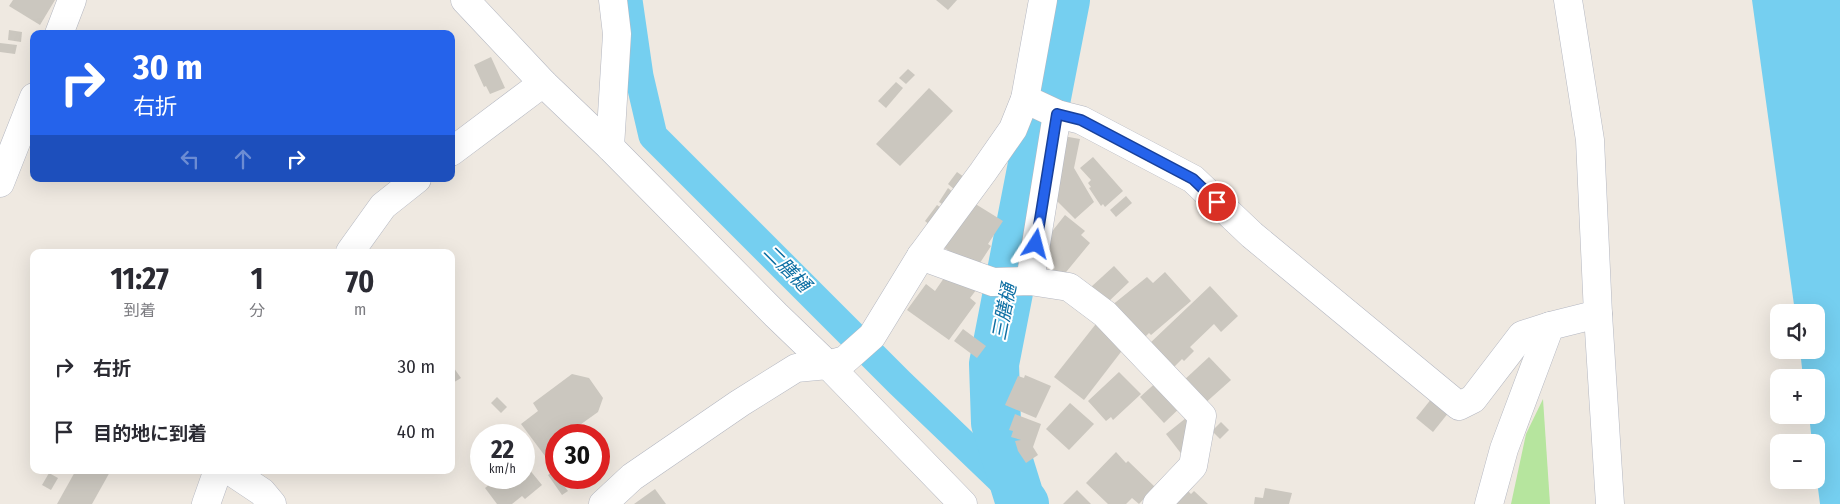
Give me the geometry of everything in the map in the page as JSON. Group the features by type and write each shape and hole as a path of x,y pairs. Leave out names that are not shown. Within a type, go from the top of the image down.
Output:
{"street":[{"path":"61,30 72,0"},
{"path":"465,0 543,83 610,147 769,308 836,362 963,504"},
{"path":"610,147 617,34 613,0"},
{"path":"603,504 632,478 796,368 836,362 872,336 921,256 1013,129 1025,99 1043,0"},
{"path":"1568,0 1590,140 1598,314 1610,504"},
{"path":"455,149 543,83"},
{"path":"1025,99 1057,114 1081,120 1193,179 1252,235 1460,406 1473,399 1522,335 1598,314"},
{"path":"0,182 30,107"},
{"path":"1030,281 1057,114"},
{"path":"352,249 383,206 413,182"},
{"path":"921,256 993,282 1030,281 1069,287 1105,314 1202,416 1193,466 1157,504"},
{"path":"1489,504 1504,449 1550,326"},
{"path":"206,504 217,474"},
{"path":"235,474 262,492 272,504"}],"green space":[{"path":"1543,399 1550,504 1511,504 1526,434"}],"water":[{"path":"1752,0 1840,0 1840,504 1820,504 1818,489 1825,489 1825,434 1811,434 1810,424 1825,424 1825,369 1802,369 1801,359 1825,359 1825,304 1794,304"}],"building":[{"path":"13,0 55,0 40,25 9,6"},
{"path":"936,0 957,0 948,10"},
{"path":"9,30 22,32 21,42 8,40"},
{"path":"0,43 17,45 15,54 0,52"},
{"path":"491,57 505,88 490,94 486,86 484,87 474,65"},
{"path":"908,69 915,75 906,84 899,78"},
{"path":"896,82 903,88 886,108 878,101"},
{"path":"929,88 953,111 900,166 876,144"},
{"path":"1063,136 1080,139 1074,168 1094,202 1075,219 1050,194"},
{"path":"1093,157 1123,191 1105,207 1103,204 1101,206 1089,188 1091,187 1088,183 1091,180 1080,168"},
{"path":"957,172 964,177 955,190 948,184"},
{"path":"948,188 955,194 945,206 939,202"},
{"path":"1126,196 1132,203 1116,217 1110,210"},
{"path":"969,200 1003,221 988,244 991,246 976,269 940,245"},
{"path":"937,205 943,209 931,226 925,221"},
{"path":"1065,215 1085,231 1081,235 1090,243 1062,277 1038,257 1050,234"},
{"path":"953,265 980,285 970,298 976,303 949,340 907,310 926,284 935,291"},
{"path":"1114,266 1129,282 1106,304 1091,287"},
{"path":"1165,272 1191,301 1151,335 1149,333 1141,341 1111,306 1147,277 1153,283"},
{"path":"1210,286 1238,316 1221,332 1214,324 1190,347 1194,351 1171,370 1148,345"},
{"path":"1099,320 1124,348 1084,400 1054,377"},
{"path":"963,329 986,346 977,358 954,341"},
{"path":"1209,357 1231,380 1203,405 1182,382"},
{"path":"455,370 461,378 455,382"},
{"path":"1119,372 1141,394 1113,420 1111,417 1106,421 1088,401"},
{"path":"572,374 589,378 603,398 598,412 581,424 545,424 545,456 535,443 535,424 521,424 538,411 533,403"},
{"path":"1025,375 1051,386 1036,418 1005,405 1018,376 1024,378"},
{"path":"1160,379 1184,404 1164,423 1140,397"},
{"path":"497,397 507,407 501,413 491,403"},
{"path":"1432,398 1449,412 1433,432 1416,418"},
{"path":"1070,403 1094,424 1069,450 1046,429"},
{"path":"1015,414 1041,424 1033,447 1038,455 1026,463 1018,451 1015,441 1021,440 1011,437 1013,431 1009,430"},
{"path":"1191,414 1183,456 1166,434"},
{"path":"1221,422 1229,430 1220,439 1212,431"},
{"path":"1116,452 1126,463 1128,461 1155,487 1139,504 1132,498 1126,504 1108,504 1086,483"},
{"path":"48,474 58,478 51,490 42,485"},
{"path":"74,474 109,474 92,504 57,504"},
{"path":"535,476 542,485 525,499 522,496 512,504 497,504 486,489 535,489"},
{"path":"1265,488 1292,493 1289,504 1254,504 1255,497 1263,498"},
{"path":"558,489 566,489 568,491 562,495"},
{"path":"655,489 666,504 634,504"},
{"path":"1186,489 1191,494 1194,491 1208,504 1171,504"},
{"path":"1077,490 1091,504 1063,504"}],"waterway":[{"name":"二膳樋","path":"628,0 639,76 653,136 900,383 1019,497"},
{"name":"三膳樋","path":"1024,504 1019,497 996,423 994,364 1065,0"}],"route":[{"path":"1036,244 1057,114 1081,120 1193,179 1217,202"}]}
